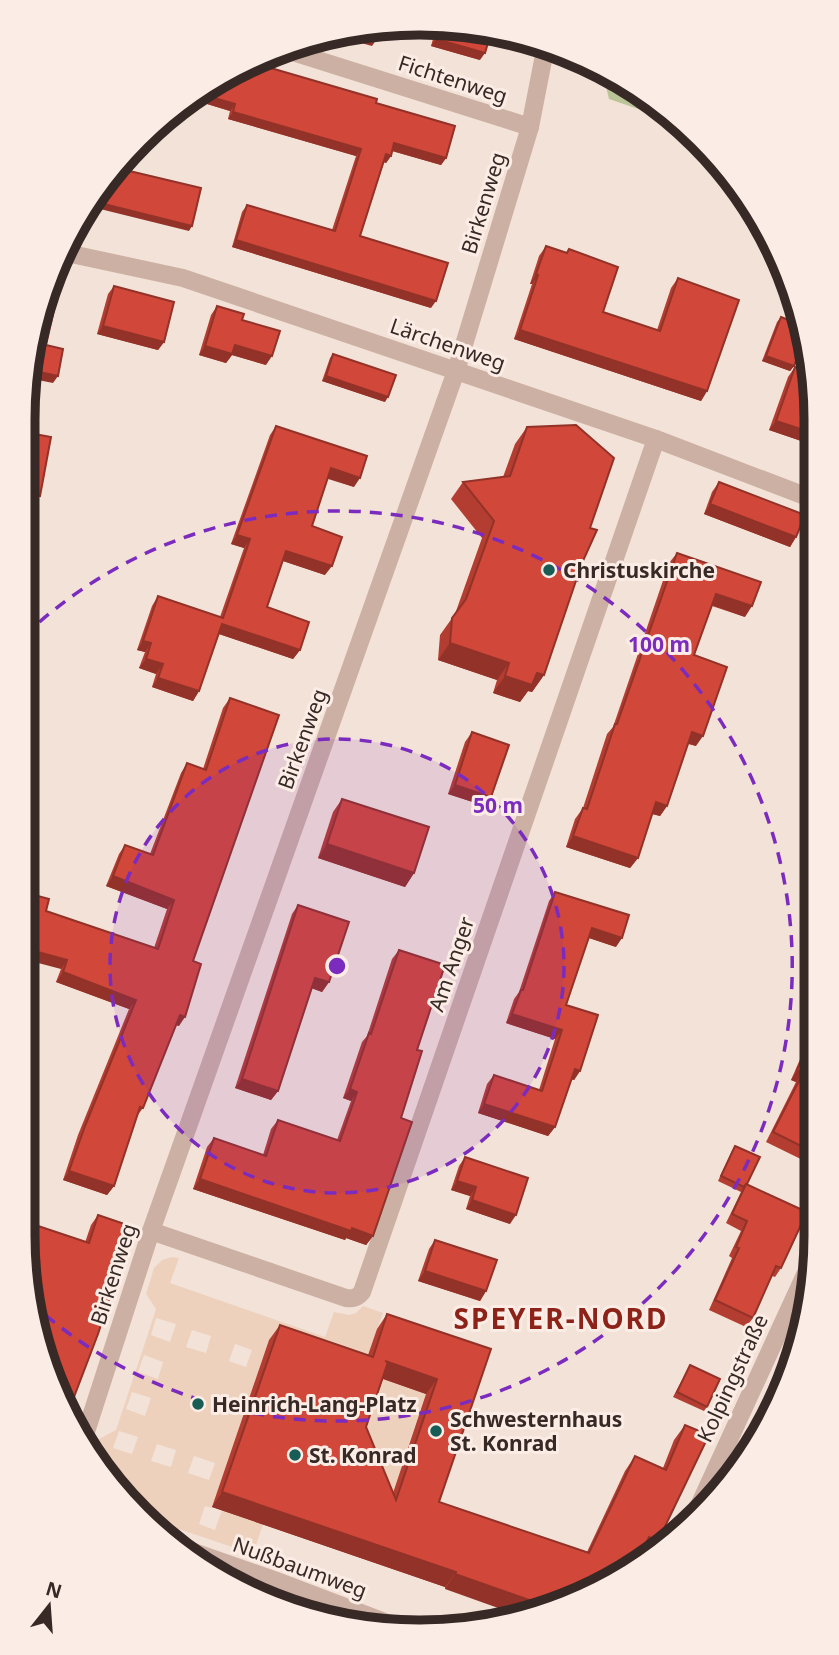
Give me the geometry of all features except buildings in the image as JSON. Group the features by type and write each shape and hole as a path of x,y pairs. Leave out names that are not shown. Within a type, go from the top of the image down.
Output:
{"street":[{"name":"Fichtenweg","path":"299,54 530,127"},
{"name":"Birkenweg","path":"87,1428 151,1231 456,371 530,127 544,55"},
{"name":"Lärchenweg","path":"72,254 183,278 656,439 804,496"},
{"name":"Am Anger","path":"151,1231 346,1298 353,1299 362,1292 656,439"},
{"name":"Kolpingstraße","path":"705,1493 801,1283"},
{"name":"Nußbaumweg","path":"211,1558 372,1617"}],"green space":[{"path":"605,83 655,115 609,99"}],"shaded area":[{"name":"Heinrich-Lang-Platz","path":"179,1258 170,1283 325,1337 334,1312 349,1315 356,1313 363,1306 383,1313 362,1372 269,1340 212,1508 205,1506 199,1524 215,1530 222,1510 263,1524 253,1554 166,1525 130,1489 97,1444 99,1439 116,1430 156,1309 146,1294 154,1268 162,1260","holes":["156,1318 176,1324 170,1342 151,1335","192,1330 211,1336 206,1353 186,1347","235,1344 252,1350 246,1367 229,1361","144,1355 163,1362 158,1379 138,1372","132,1392 151,1398 145,1416 126,1409","119,1431 138,1437 132,1454 113,1448","157,1444 176,1450 171,1467 151,1461","194,1456 215,1463 209,1480 188,1473"]},
{"path":"378,1377 426,1394 401,1467 428,1521 343,1480"}],"place":[{"name":"Christuskirche","path":"549,570"},
{"name":"Heinrich-Lang-Platz","path":"198,1404"},
{"name":"Schwesternhaus St. Konrad","path":"436,1431"},
{"name":"St. Konrad","path":"295,1455"}],"district":[{"name":"SPEYER-NORD","path":"561,1318"}]}
